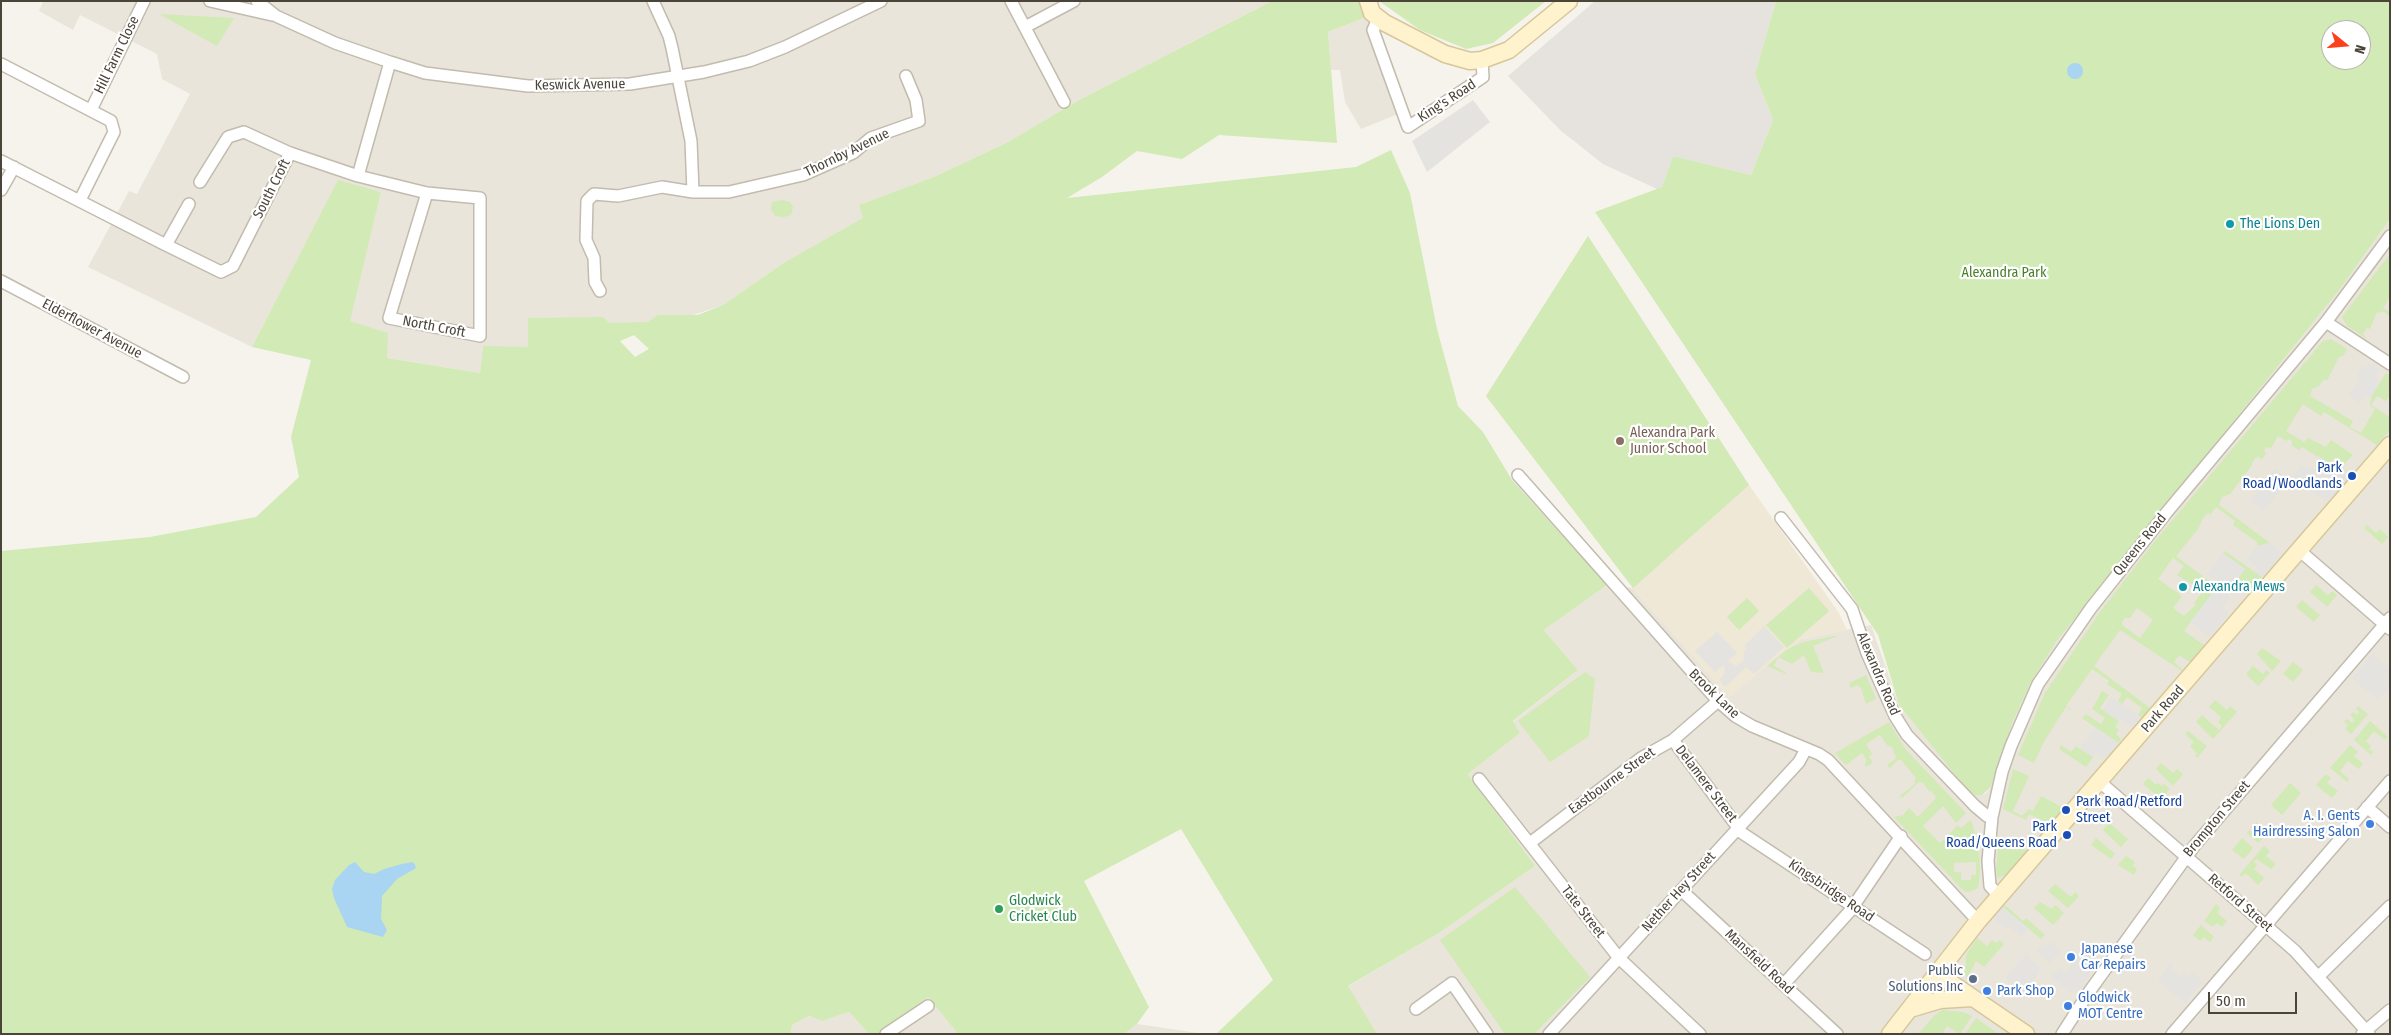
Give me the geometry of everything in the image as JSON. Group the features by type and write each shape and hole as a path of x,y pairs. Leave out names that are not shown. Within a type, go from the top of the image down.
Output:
{"street":[{"name":"Hill Farm Close","path":"91,110 144,1"},
{"path":"210,1 276,16"},
{"path":"257,1 276,16"},
{"path":"600,291 594,282 594,258 586,240 587,201 594,194 618,196 662,187 693,192 691,141 678,78 669,36 653,1"},
{"name":"Keswick Avenue","path":"276,16 335,43 425,73 528,86 630,84 678,78 749,61 785,47 881,1"},
{"path":"1011,1 1064,102"},
{"path":"1025,27 1074,1"},
{"path":"1368,1 1372,13 1378,18 1450,56 1470,61 1482,60"},
{"name":"King's Road","path":"1378,18 1373,30 1408,126 1482,77 1482,60 1509,50 1568,1"},
{"path":"358,176 390,62"},
{"path":"1,64 111,121 114,132 80,200"},
{"name":"Thornby Avenue","path":"693,192 730,192 803,175 853,153 871,138 919,121 916,100 906,76"},
{"name":"South Croft","path":"1,161 220,272 233,266 290,153 244,132 228,137 200,182"},
{"name":"North Croft","path":"290,153 358,176 427,193 480,198 480,336 389,318 427,193"},
{"path":"1,190 14,167"},
{"path":"166,245 189,204"},
{"name":"Queens Road","path":"2000,897 1990,886 1988,861 1992,817 2002,772 2022,719 2038,684 2091,608 2167,512 2326,322 2390,236"},
{"name":"Elderflower Avenue","path":"1,281 183,377"},
{"path":"2326,322 2390,364"},
{"name":"Park Road","path":"1890,1034 1978,921 2390,445"},
{"name":"Brook Lane","path":"1518,475 1718,701 1735,716 1752,726 1828,760 1901,836 1978,921"},
{"name":"Alexandra Road","path":"1781,518 1852,609 1867,653 1895,716 1907,734 1977,807 1987,816 1992,817"},
{"path":"2299,550 2388,624"},
{"name":"Brompton Street","path":"2062,1034 2089,992 2186,856 2388,624"},
{"name":"Eastbourne Street","path":"1530,843 1641,758 1672,740 1718,701"},
{"name":"Delamere Street","path":"1672,740 1738,828"},
{"name":"Nether Hey Street","path":"1549,1034 1799,762 1806,749"},
{"name":"Tate Street","path":"1479,778 1619,958 1700,1034"},
{"path":"2172,1034 2390,781"},
{"name":"Retford Street","path":"2100,782 2266,924 2320,976 2366,1032"},
{"path":"2367,807 2390,827"},
{"name":"Kingsbridge Road","path":"1738,828 1742,833 1925,954"},
{"path":"1784,984 1854,906 1901,836"},
{"name":"Mansfield Road","path":"1682,890 1837,1034"},
{"path":"2320,976 2390,906"},
{"path":"1953,952 1957,979 1969,995"},
{"path":"1938,974 2026,1034"},
{"path":"1416,1009 1452,983 1487,1034"},
{"path":"1910,1009 1940,1000 1969,995"},
{"path":"886,1034 928,1006"},
{"path":"2366,1032 2390,1010"}],"shaded area":[{"path":"43,1 1272,1 1081,99 1006,143 936,176 859,205 864,218 785,262 723,305 634,335 528,378 483,346 480,373 387,358 387,333 349,321 381,192 338,181 252,347 88,267 129,191 137,194 190,94 162,79 157,54 80,15 73,30 39,11"},
{"path":"1595,1 1776,1 1755,74 1773,120 1751,175 1673,156 1662,187 1657,189 1603,164 1560,130 1508,76"},
{"path":"1364,18 1379,29 1408,110 1361,129 1345,102 1340,70 1331,70 1328,32"},
{"path":"1473,100 1490,122 1427,172 1412,141"},
{"path":"2390,219 2390,1034 1377,1034 1347,987 1439,933 1535,866 1468,774 1520,733 1513,722 1578,670 1544,630 1607,585 1633,588 1729,697 1776,657 1801,639 1871,625 1899,705 1966,788 1975,795 1985,794 1991,787 2012,724 2030,684 2056,642 2340,289"},
{"name":"Alexandra Park Junior School","path":"1588,236 1749,485 1839,613 1847,630 1801,639 1776,657 1729,698 1633,588 1486,396"},
{"path":"2369,362 2380,368 2375,377 2381,381 2370,398 2365,395 2360,403 2348,395 2360,378 2357,376 2362,367 2365,369"},
{"path":"2319,456 2349,478 2328,502 2296,481 2286,484 2263,511 2250,502 2275,469 2288,477 2294,475 2300,465 2306,469 2308,466 2315,470 2320,464 2316,461"},
{"path":"2270,543 2283,553 2262,577 2254,571 2257,566 2247,559 2257,546"},
{"path":"2223,553 2245,569 2234,583 2243,590 2238,596 2207,574"},
{"path":"2217,587 2230,597 2222,608 2229,613 2210,637 2190,622"},
{"path":"1764,626 1784,647 1754,674 1746,667 1725,687 1719,680 1725,673 1724,665 1715,672 1695,651 1717,632 1737,653 1728,661 1736,666 1743,661 1744,652 1747,649 1744,646"},
{"path":"2374,652 2376,654 2374,656 2390,669 2390,689 2378,700 2352,678"},
{"path":"2111,697 2142,718 2133,727 2120,719 2119,721 2103,710"},
{"path":"2095,727 2120,744 2105,758 2096,752 2093,757 2080,748"},
{"path":"2003,907 2028,928 2022,936 2010,926 2007,929 1995,919 1997,917 1995,916"},
{"path":"2051,942 2061,950 2050,963 2037,951 2043,943 2047,947"},
{"path":"2082,950 2099,962 2079,991 2071,992 2051,977 2059,968 2066,973"},
{"path":"2026,955 2042,969 2023,993 2005,978"},
{"path":"2171,963 2174,965 2170,969 2179,976 2183,972 2188,977 2192,972 2203,982 2185,1003 2158,981"},
{"path":"928,997 958,1034 883,1034"},
{"path":"849,1012 869,1034 791,1034 792,1025 809,1016 822,1021"},
{"path":"1137,1024 1205,1034 1124,1034"}],"green space":[{"path":"1272,1 1359,1 1364,18 1328,32 1337,143 1219,135 1182,159 1137,151 1102,177 1067,198 1356,167 1391,150 1410,193 1437,329 1458,406 1483,432 1512,480 1607,585 1544,630 1578,670 1513,721 1520,733 1468,774 1535,866 1439,933 1348,986 1377,1034 1216,1034 1273,980 1181,829 1084,881 1149,1007 1137,1024 1124,1034 958,1034 928,997 883,1034 869,1034 849,1012 822,1021 809,1016 792,1025 791,1034 1,1034 1,551 150,537 256,517 299,477 291,437 311,360 252,347 338,180 381,192 350,321 388,333 387,358 480,373 483,346 528,347 528,318 603,317 609,323 648,322 658,315 698,315 723,305 785,262 863,218 859,205 936,176 1006,143 1081,99","holes":["634,335 649,349 635,357 620,341"]},
{"path":"1379,1 1546,1 1493,43 1466,49 1420,30"},
{"name":"Alexandra Park","path":"1776,1 2390,1 2390,219 2340,289 2056,642 2030,684 2012,724 1991,787 1982,795 1975,795 1968,791 1899,705 1878,635 1595,212 1662,187 1673,156 1751,175 1773,120 1755,74"},
{"path":"159,14 234,18 217,46"},
{"path":"782,200 790,202 793,207 791,215 784,217 775,216 771,209 772,202"},
{"name":"Alexandra Park Junior School","path":"1588,236 1749,485 1633,588 1486,396"},
{"path":"2390,254 2390,297 2383,308 2390,312 2390,316 2382,311 2380,313 2377,312 2370,329 2367,328 2363,334 2367,339 2347,326 2342,317"},
{"path":"2331,339 2347,349 2343,356 2339,357 2327,381 2324,379 2319,386 2312,389 2310,396 2353,421 2350,427 2361,433 2375,409 2370,406 2371,397 2386,373 2390,375 2390,395 2386,401 2377,396 2371,405 2390,417 2390,430 2377,445 2324,412 2321,416 2303,404 2286,431 2304,442 2308,438 2326,447 2331,440 2353,455 2344,464 2335,457 2332,462 2342,472 2302,447 2299,450 2292,446 2292,441 2289,439 2286,441 2278,436 2271,448 2266,447 2264,451 2266,454 2262,459 2255,458 2250,468 2230,494 2222,497 2219,505 2270,543 2257,546 2257,542 2233,525 2235,521 2216,507 2210,515 2208,513 2203,518 2198,529 2176,556 2217,587 2184,631 2204,645 2190,662 2179,655 2174,662 2182,671 2120,630 2094,666 2150,708 2142,718 2138,715 2142,708 2127,697 2122,704 2118,701 2122,694 2107,684 2109,681 2092,669 2066,706 2082,718 2086,714 2101,724 2105,718 2092,709 2102,691 2109,695 2100,708 2119,721 2115,727 2119,730 2116,734 2121,739 2118,743 2066,707 2045,740 2034,763 2018,755 2045,693 2100,612 2155,541 2323,341","holes":["2173,558 2184,566 2177,575 2203,591 2194,603 2196,605 2184,616 2173,608 2182,596 2158,579","2137,608 2153,620 2140,638 2122,625 2125,618 2130,618"]},
{"path":"2367,525 2376,533 2380,529 2388,537 2382,544 2364,528"},
{"path":"2225,551 2262,577 2248,594 2234,584 2245,569 2223,553"},
{"path":"2316,585 2328,595 2332,591 2337,595 2327,607 2310,592"},
{"path":"1809,588 1829,611 1787,648 1766,625"},
{"path":"1747,598 1759,611 1739,630 1727,617"},
{"path":"2302,600 2320,615 2314,622 2296,607"},
{"path":"1840,635 1813,646 1824,673 1811,672 1804,655 1792,664 1778,657 1774,666 1786,674 1767,666 1786,650 1803,642"},
{"path":"2262,648 2281,661 2272,671 2257,654"},
{"path":"2293,662 2303,670 2293,682 2283,674"},
{"path":"2253,666 2263,674 2266,670 2270,673 2258,686 2246,674"},
{"path":"1585,672 1595,679 1589,736 1550,762 1518,721"},
{"path":"1866,675 1876,699 1866,704 1861,688 1857,685 1851,688 1849,683"},
{"path":"2215,700 2227,710 2230,706 2237,712 2213,739 2196,722 2202,715 2219,730 2222,726 2218,722 2221,717 2209,707"},
{"path":"2358,706 2368,714 2351,734 2345,729 2348,725 2344,722 2347,719 2352,723 2355,720 2350,715 2353,712 2357,715 2359,712 2356,709"},
{"path":"2370,721 2388,737 2385,740 2374,731 2366,741 2371,746 2369,749 2373,752 2371,755 2354,740"},
{"path":"1889,722 1906,750 1966,813 1956,823 1943,806 1923,826 1940,843 1958,825 1961,828 1971,820 1979,845 1980,874 1978,888 1966,892 1963,890 1894,817 1903,815 1909,808 1918,817 1936,798 1932,791 1930,792 1923,783 1919,782 1902,798 1900,796 1916,783 1914,781 1916,778 1901,760 1898,760 1890,768 1887,765 1896,758 1892,747 1888,746 1880,735 1866,744 1872,754 1869,756 1873,763 1865,767 1866,759 1862,753 1846,765 1835,753","holes":["1976,862 1976,875 1971,875 1971,880 1961,880 1961,872 1954,872 1954,863"]},
{"path":"2188,731 2207,746 2197,758 2195,756 2197,754 2190,746 2194,742 2185,734"},
{"path":"2061,745 2071,752 2076,746 2093,757 2086,767 2059,749"},
{"path":"2350,745 2358,752 2354,756 2363,764 2359,769 2348,761 2340,771 2349,779 2347,782 2330,768"},
{"path":"2161,763 2173,773 2177,769 2183,774 2173,786 2156,769"},
{"path":"2013,769 2029,776 2013,811 2022,816 2029,809 2033,811 2041,796 2064,808 2045,830 2048,823 2029,814 2026,820 2003,809"},
{"path":"2326,774 2331,778 2327,783 2338,791 2332,798 2316,785"},
{"path":"2148,778 2156,785 2158,783 2162,786 2164,784 2170,789 2157,804 2152,800 2156,795 2143,784"},
{"path":"2290,783 2301,793 2282,815 2271,805"},
{"path":"2256,822 2268,832 2258,843 2247,833 2249,830 2255,835 2257,833 2251,827"},
{"path":"2109,823 2128,839 2121,847 2103,830"},
{"path":"2096,838 2115,854 2111,859 2091,845"},
{"path":"2242,838 2253,848 2244,859 2232,850"},
{"path":"1999,840 2017,849 2018,846 2027,851 2008,874 1997,878 1996,869"},
{"path":"2264,846 2270,851 2266,856 2276,864 2271,869 2256,859 2254,862 2257,865 2254,869 2264,878 2258,885 2248,875 2244,874 2242,877 2239,875"},
{"path":"2126,856 2135,862 2133,866 2137,869 2134,875 2118,865"},
{"path":"2055,884 2071,897 2075,892 2079,896 2068,908 2048,891"},
{"path":"1515,887 1590,977 1534,1034 1505,1034 1440,940"},
{"path":"2040,902 2052,909 2055,905 2064,913 2053,925 2034,908"},
{"path":"2216,904 2220,908 2217,913 2227,921 2222,927 2217,923 2213,927 2204,921"},
{"path":"2005,905 2023,921 2026,918 2045,935 2041,939 2003,907"},
{"path":"2201,925 2214,937 2210,942 2204,937 2200,941 2193,935"},
{"path":"1977,938 1987,946 1992,940 1996,943 2000,940 2004,944 1984,967 1976,961 1967,979 1965,974 1966,955"},
{"path":"1942,1010 1963,1012 1972,1016 1960,1034 1947,1026 1942,1034 1918,1034 1934,1016"},
{"path":"1976,1018 1999,1034 1965,1034"}],"water":[{"path":"2072,63 2078,63 2083,68 2081,77 2072,79 2067,74 2067,68"},
{"path":"355,862 364,872 374,874 402,864 413,862 415,865 416,868 397,879 382,896 381,919 387,930 383,937 347,927 334,898 332,889 335,880 349,865"}],"place":[{"name":"The Lions Den","path":"2230,224"},
{"name":"Alexandra Park Junior School","path":"1620,441"},
{"name":"Park Road/Woodlands","path":"2352,476"},
{"name":"Alexandra Mews","path":"2183,587"},
{"name":"Park Road/Retford Street","path":"2066,810"},
{"name":"A. I. Gents Hairdressing Salon","path":"2370,824"},
{"name":"Park Road/Queens Road","path":"2067,835"},
{"name":"Glodwick Cricket Club","path":"999,909"},
{"name":"Japanese Car Repairs","path":"2071,957"},
{"name":"Public Solutions Inc","path":"1973,979"},
{"name":"Park Shop","path":"1987,991"},
{"name":"Glodwick MOT Centre","path":"2068,1006"}]}
